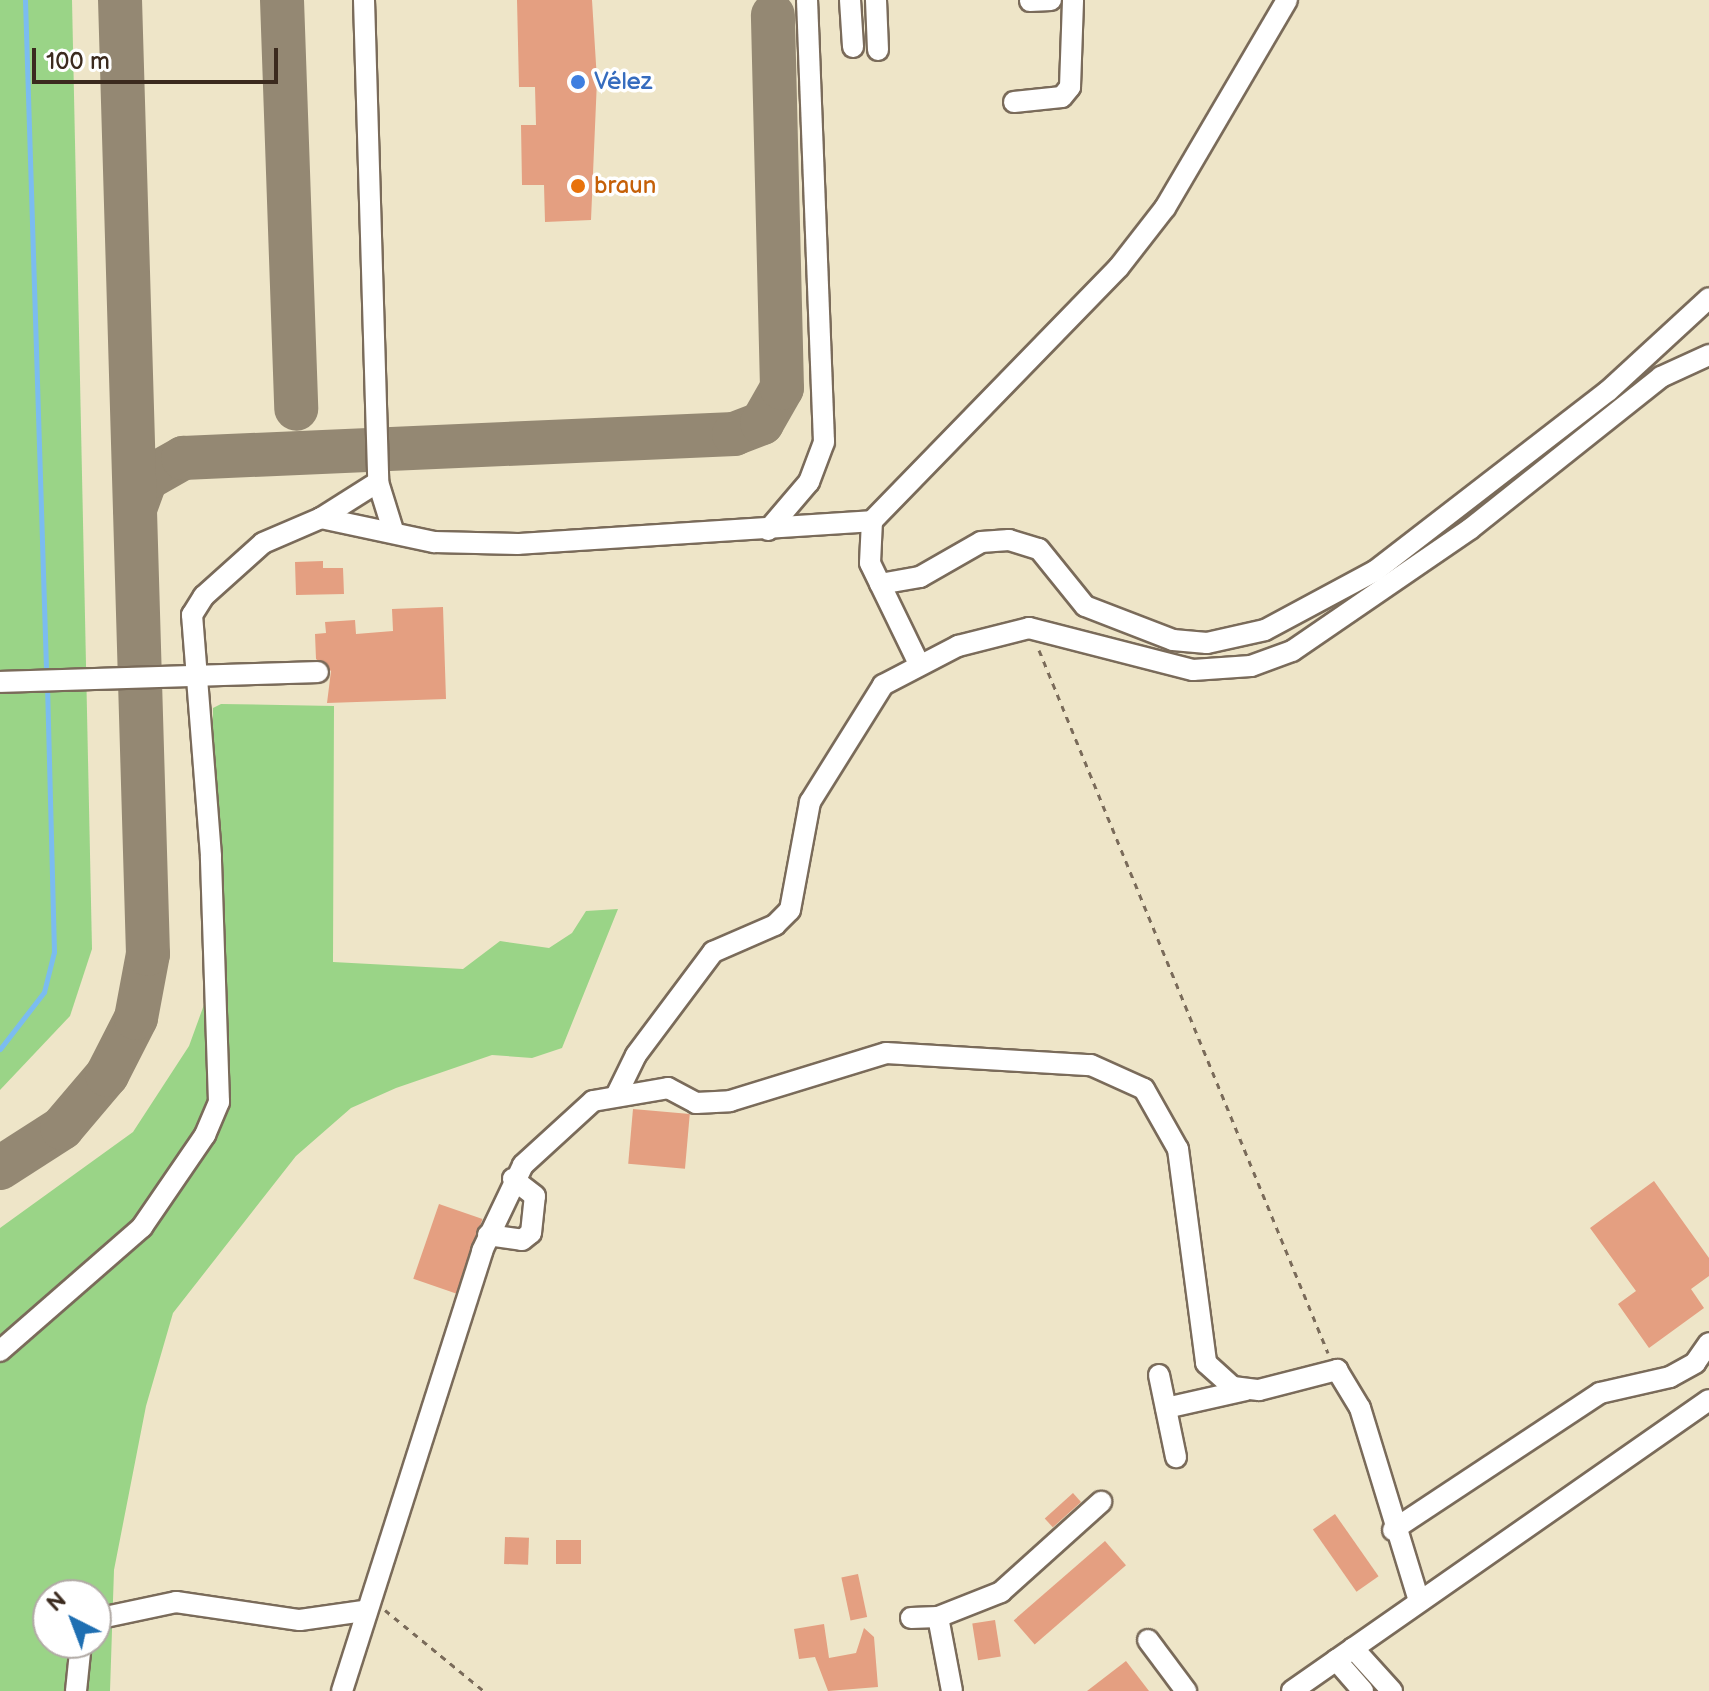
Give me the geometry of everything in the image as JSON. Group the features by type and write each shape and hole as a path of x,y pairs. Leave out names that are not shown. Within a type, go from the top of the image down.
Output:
{"street":[{"path":"364,0 378,482 392,527"},
{"path":"768,530 809,482 824,442 807,0"},
{"path":"850,0 853,47"},
{"path":"876,0 878,50"},
{"path":"1030,1 1051,0"},
{"path":"1014,102 1062,97 1070,87 1073,0"},
{"path":"919,664 868,553 872,521 1119,267 1165,208 1287,0"},
{"path":"880,584 920,577 981,542 1009,540 1039,549 1085,606 1173,640 1207,643 1265,630 1375,571 1608,391 1709,298"},
{"path":"617,1094 636,1055 713,952 775,925 790,910 814,794 868,700 919,664 1029,628 1193,670 1251,666 1292,651 1470,529 1661,377 1709,355"},
{"path":"0,1351 142,1227 205,1135 219,1102 196,606 263,543 321,518 378,482"},
{"path":"321,518 392,527 434,542 518,544 872,521"},
{"path":"0,682 318,672"},
{"path":"342,1691 366,1604 488,1235 513,1179 571,1116 617,1094 668,1088 714,1104 886,1053 916,1052 1091,1065 1128,1078 1156,1102 1178,1149 1206,1363 1246,1390"},
{"path":"488,1235 522,1240 531,1233 535,1196 513,1179"},
{"path":"1393,1530 1600,1393 1670,1377 1695,1363 1709,1343"},
{"path":"1166,1408 1337,1370 1360,1408 1393,1530 1419,1601"},
{"path":"1159,1375 1176,1457"},
{"path":"1292,1691 1709,1400"},
{"path":"911,1618 938,1617 1001,1592 1101,1502"},
{"path":"112,1616 176,1602 300,1620 366,1604"},
{"path":"938,1617 952,1691"},
{"path":"1148,1640 1186,1691"},
{"path":"1353,1648 1392,1691"},
{"path":"76,1691 79,1659"},
{"path":"1336,1660 1363,1691"}],"path":[{"path":"1029,628 1307,1315 1337,1370"},
{"path":"366,1604 484,1691"}],"green space":[{"path":"0,0 72,0 92,949 70,1016 0,1090"},
{"path":"221,704 334,706 333,962 463,969 500,941 549,948 572,933 586,911 618,909 562,1048 532,1058 492,1055 396,1088 351,1108 296,1156 173,1313 146,1406 114,1570 112,1630 112,1579 32,1579 32,1659 111,1659 110,1691 0,1691 0,1228 133,1132 189,1046 209,991 213,708"}],"building":[{"path":"517,0 592,0 597,80 591,220 545,222 544,185 522,185 521,125 536,125 535,87 519,87"},
{"path":"323,561 323,568 343,568 344,594 296,595 295,562"},
{"path":"443,607 446,699 327,703 331,671 316,659 315,634 326,633 325,622 355,620 356,634 393,631 392,609"},
{"path":"633,1109 690,1114 685,1169 628,1164"},
{"path":"1654,1181 1709,1258 1709,1276 1691,1289 1704,1308 1649,1348 1618,1304 1636,1291 1590,1228"},
{"path":"439,1204 482,1219 457,1294 413,1279"},
{"path":"1073,1493 1081,1502 1053,1527 1045,1518"},
{"path":"1335,1514 1379,1576 1356,1592 1313,1529"},
{"path":"505,1537 529,1538 528,1565 504,1564"},
{"path":"556,1540 581,1540 581,1564 556,1564"},
{"path":"1105,1541 1126,1565 1035,1645 1014,1620"},
{"path":"858,1574 867,1617 851,1621 841,1578"},
{"path":"995,1620 1001,1657 978,1660 972,1624"},
{"path":"824,1624 829,1658 856,1653 864,1628 874,1637 878,1687 828,1691 815,1657 799,1659 794,1629"},
{"path":"1126,1661 1149,1691 1087,1691"}],"waterway":[{"path":"25,0 46,667"},
{"path":"0,1049 44,992 54,952 47,693"}],"taxiway":[{"path":"0,1168 62,1128 107,1075 136,1018 148,954 120,0"},
{"path":"282,0 296,409"},
{"path":"135,509 146,479 183,458 734,434 762,423 782,388 773,15"}],"place":[{"name":"Vélez","path":"578,82"},
{"name":"braun","path":"578,186"}]}
